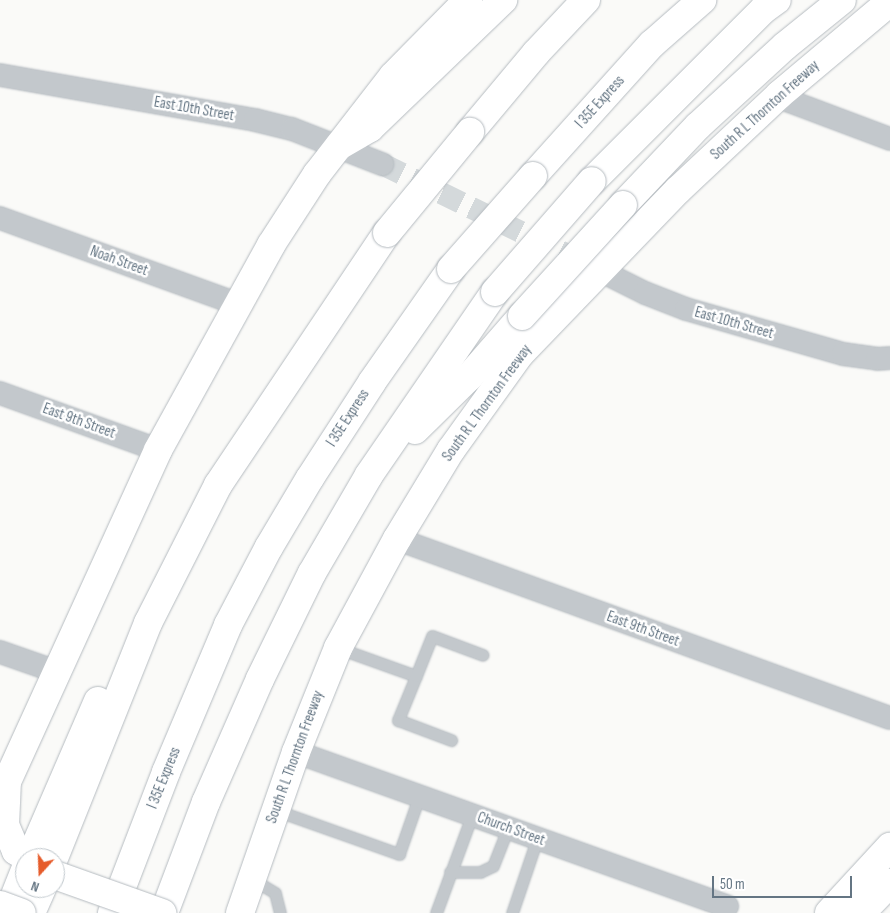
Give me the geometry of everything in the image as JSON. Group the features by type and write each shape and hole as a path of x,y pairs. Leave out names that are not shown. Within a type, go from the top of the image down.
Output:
{"main road":[{"path":"18,848 5,825 2,785 57,672 158,450 238,304 298,202 394,76 468,0"},
{"path":"339,146 370,128 503,0"},
{"path":"29,848 138,604 387,233 536,53 586,0"},
{"name":"I 35E Express","path":"112,913 166,772 228,625 269,547 315,470 372,382 451,269 652,44 702,0"},
{"path":"65,879 163,913 206,802 260,679 312,573 369,475 495,292 592,181 763,10 777,0"},
{"path":"369,475 469,376 623,205 698,126 785,46 842,0"},
{"name":"South R L Thornton Freeway","path":"239,912 296,752 338,648 397,539 452,450 520,354 592,267 678,190 779,94 890,2"},
{"path":"58,848 148,624 218,485"},
{"path":"829,913 890,847"},
{"path":"861,913 890,883"},
{"path":"8,913 15,889"},
{"path":"32,913 38,898"},
{"path":"0,905 22,913"}],"street":[{"name":"East 10th Street","path":"0,75 255,120 292,129 382,164"},
{"path":"779,94 789,101 890,138"},
{"name":"Noah Street","path":"0,218 238,304"},
{"name":"East 10th Street","path":"592,267 686,309 843,354 877,359 890,358"},
{"name":"East 9th Street","path":"0,393 158,450"},
{"name":"East 9th Street","path":"397,539 890,718"},
{"path":"0,652 57,672"},
{"name":"Church Street","path":"296,752 727,906"}],"lane":[{"path":"451,740 398,720 432,636 483,655"},
{"path":"338,648 416,676"},
{"path":"275,810 400,854 419,797"},
{"path":"436,913 472,815"},
{"path":"450,872 480,872 493,866 508,828"},
{"path":"512,913 537,838"},
{"path":"252,879 275,893 280,913"}],"tunnel":[{"path":"382,164 584,263"}]}
